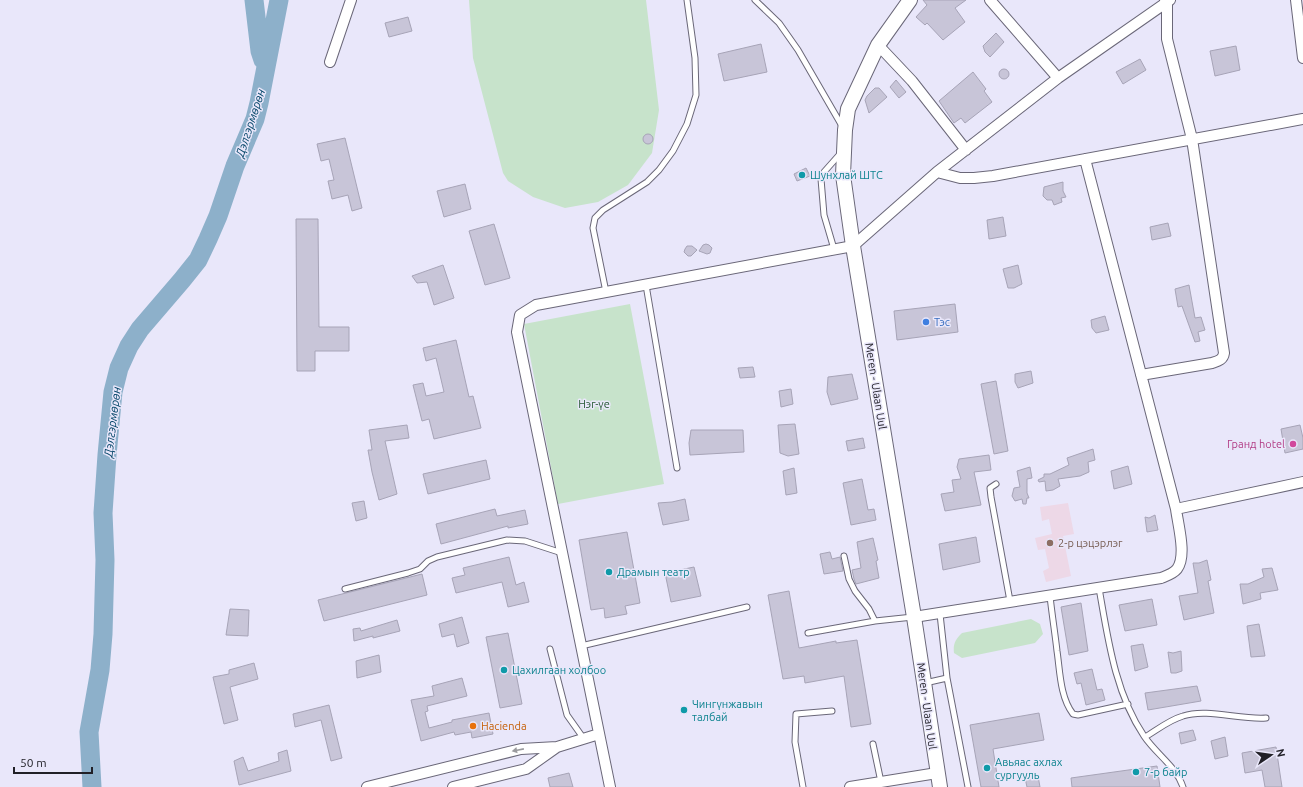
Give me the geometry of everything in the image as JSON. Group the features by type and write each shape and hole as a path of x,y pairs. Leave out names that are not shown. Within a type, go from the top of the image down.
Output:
{"street":[{"path":"330,62 351,0"},
{"name":"Meren - Ulaan Uul","path":"910,0 878,45 848,109 845,130 843,175 853,246 914,617 940,787"},
{"path":"990,0 1058,78"},
{"path":"1296,0 1303,58"},
{"path":"610,787 517,332 520,315 536,305 853,246 937,172 1058,78 1167,1"},
{"path":"1141,375 1212,363 1221,360 1224,353 1192,139 1167,39 1167,1"},
{"path":"878,45 912,81 966,150"},
{"path":"937,172 960,178 974,178 1026,170 1303,119"},
{"path":"914,617 1161,578 1172,574 1177,570 1180,564 1182,556 1176,508 1085,159"},
{"path":"1176,508 1303,482"},
{"path":"367,787 521,749 557,746 599,734"},
{"path":"453,787 526,770 557,746"},
{"path":"850,787 937,773"}],"lane":[{"path":"606,292 593,228 595,218 603,210 647,182 659,170 674,151 687,124 696,95 695,58 687,0"},
{"path":"755,0 780,23 798,50 845,130"},
{"path":"834,249 824,215 821,179 824,172 844,150"},
{"path":"646,285 677,468"},
{"path":"996,484 990,488 990,496 1010,601"},
{"path":"346,589 420,569 428,561 437,557 507,540 525,541 562,553"},
{"path":"844,556 849,579 855,591 869,608 875,621"},
{"path":"1099,588 1111,654 1123,693 1145,737 1178,775 1183,787"},
{"path":"1050,596 1062,682 1070,710 1073,714 1078,715 1128,704"},
{"path":"581,646 747,607"},
{"path":"940,614 947,678 968,787"},
{"path":"808,633 875,621 914,617"},
{"path":"550,649 567,714 584,739"},
{"path":"924,683 947,678"},
{"path":"803,787 795,742 796,714 832,711"},
{"path":"1145,737 1183,715 1209,714 1236,718 1266,718"},
{"path":"873,744 881,782"}],"shaded area":[{"name":"2-р цэцэрлэг","path":"1068,503 1074,534 1063,536 1071,576 1046,582 1043,571 1049,568 1045,549 1038,550 1035,538 1052,534 1049,519 1042,521 1040,507"}],"green space":[{"path":"469,0 646,0 659,110 652,153 628,185 598,202 565,208 533,197 508,181 503,173 473,58"},
{"name":"Нэг-үе","path":"630,304 664,484 558,504 524,324"},
{"path":"1031,619 1040,624 1043,634 1035,643 962,658 954,653 955,642 962,633"}],"building":[{"path":"923,0 966,0 955,8 965,22 943,40 927,23 925,25 916,17 927,5"},
{"path":"408,17 412,31 389,37 385,23"},
{"path":"996,33 1004,42 990,57 985,52 983,46"},
{"path":"761,44 767,72 724,81 718,54"},
{"path":"1236,46 1240,70 1215,76 1210,51"},
{"path":"1140,59 1146,70 1123,84 1116,72"},
{"path":"1002,69 1006,69 1008,70 1008,78 1002,79 999,76 999,72"},
{"path":"973,72 986,89 984,91 992,102 965,123 961,118 954,123 939,101"},
{"path":"896,80 906,92 899,98 890,87"},
{"path":"875,88 879,88 887,97 869,113 865,100"},
{"path":"646,134 650,134 652,135 652,143 646,144 643,141 643,137"},
{"path":"345,138 362,208 352,211 348,195 332,199 328,181 334,180 329,159 321,161 317,144"},
{"name":"Шунхлай ШТС","path":"806,168 810,176 797,181 794,174"},
{"path":"1063,182 1063,191 1066,197 1061,198 1062,202 1054,205 1052,200 1047,200 1043,196 1044,187"},
{"path":"465,184 471,209 444,217 437,191"},
{"path":"1003,217 1006,236 989,239 987,220"},
{"path":"296,219 318,219 319,327 349,327 349,351 315,351 315,371 297,371"},
{"path":"1168,223 1171,236 1152,240 1150,227"},
{"path":"494,224 510,278 485,285 469,231"},
{"path":"706,244 712,248 710,253 707,254 699,251 703,245"},
{"path":"687,246 692,246 697,250 691,256 688,256 684,252"},
{"path":"443,265 454,298 434,305 427,282 417,283 412,276"},
{"path":"1018,265 1022,284 1014,288 1008,288 1003,269"},
{"path":"1189,285 1195,318 1201,317 1205,330 1198,332 1200,341 1195,342 1182,306 1178,307 1175,289"},
{"name":"Тэс","path":"955,304 958,332 897,340 894,311"},
{"path":"1105,316 1109,330 1096,333 1092,328 1091,320"},
{"path":"456,340 469,397 473,396 481,428 434,439 429,419 422,421 413,385 423,383 426,396 444,392 436,358 426,361 423,348"},
{"path":"753,367 755,377 740,378 738,368"},
{"path":"1031,371 1033,383 1018,388 1015,382 1015,374"},
{"path":"852,374 858,399 831,405 827,392 828,377"},
{"path":"996,381 1008,451 994,454 981,384"},
{"path":"791,389 793,404 781,407 779,391"},
{"path":"795,424 799,454 788,456 780,453 778,425"},
{"path":"407,425 409,438 385,441 397,494 379,500 368,450 372,450 369,430"},
{"name":"Гранд hotel","path":"1300,425 1303,438 1303,449 1285,453 1281,429"},
{"path":"691,430 743,430 744,452 690,455 689,443"},
{"path":"863,438 865,448 848,451 846,441"},
{"path":"1093,449 1095,460 1088,462 1089,472 1080,476 1058,479 1060,486 1053,490 1046,491 1045,481 1039,482 1038,480 1044,477 1044,474 1050,474 1069,465 1067,458"},
{"path":"989,455 991,470 974,472 981,505 945,511 941,494 954,492 952,480 961,479 957,467 959,459"},
{"path":"486,460 490,479 428,494 423,474"},
{"path":"1128,466 1132,484 1114,489 1111,471"},
{"path":"1030,467 1032,478 1027,479 1027,493 1029,498 1027,498 1026,504 1023,504 1022,499 1015,501 1012,496 1014,488 1020,487 1017,471"},
{"path":"794,468 797,493 786,495 783,471"},
{"path":"862,479 868,510 874,509 876,520 851,525 843,483"},
{"path":"685,499 689,520 663,525 658,503"},
{"path":"364,501 367,518 356,521 352,503"},
{"path":"495,509 497,516 525,510 528,524 508,528 508,526 441,544 436,524"},
{"path":"1155,515 1158,530 1147,532 1145,517 1149,518"},
{"name":"Драмын театр","path":"627,532 640,603 625,606 627,614 605,618 604,608 591,610 579,540"},
{"path":"976,537 980,562 943,570 939,544"},
{"path":"873,538 878,560 876,561 879,578 856,584 852,570 861,568 857,542"},
{"path":"830,552 832,559 840,557 843,571 824,574 820,554"},
{"path":"509,557 516,585 524,582 529,602 508,607 502,582 456,593 452,578 465,575 463,568"},
{"path":"1207,560 1211,580 1208,581 1214,613 1184,620 1179,596 1198,593 1193,563 1199,563"},
{"path":"694,567 701,596 671,602 665,573"},
{"path":"1272,568 1278,590 1260,593 1261,599 1243,604 1240,584 1248,584 1264,577 1262,569"},
{"path":"422,574 427,595 324,621 318,600"},
{"path":"789,591 799,648 836,641 836,643 857,640 871,724 851,727 844,676 805,683 804,676 783,679 768,595"},
{"path":"1152,599 1157,625 1125,631 1119,605"},
{"path":"1081,603 1088,651 1069,655 1061,607"},
{"path":"230,609 249,610 248,636 226,635"},
{"path":"462,617 469,643 457,647 454,634 442,637 439,624"},
{"path":"397,620 400,631 354,641 353,629 360,628 361,631"},
{"path":"1259,624 1265,656 1251,657 1247,626"},
{"name":"Цахилгаан холбоо","path":"508,633 522,704 500,708 486,637"},
{"path":"1143,644 1148,667 1135,671 1131,646"},
{"path":"1181,651 1182,671 1171,673 1168,652 1173,653"},
{"path":"379,655 381,672 357,678 356,661"},
{"path":"254,663 258,679 230,687 238,720 224,724 213,677 229,674 229,670"},
{"path":"1092,669 1097,690 1102,689 1105,700 1086,705 1081,683 1077,684 1074,673"},
{"path":"462,678 467,696 427,706 428,711 425,712 429,728 452,722 452,720 489,713 493,734 472,738 471,732 455,735 454,732 421,741 411,700 434,696 432,686"},
{"path":"1197,686 1201,701 1148,710 1145,693"},
{"path":"329,705 342,758 331,761 321,720 295,727 293,714"},
{"name":"Авьяас ахлах сургууль","path":"1039,713 1044,740 993,749 999,787 981,787 970,725"},
{"path":"1193,730 1196,740 1181,744 1179,733"},
{"path":"1225,737 1228,756 1215,759 1211,741"},
{"path":"1276,747 1282,787 1265,787 1262,770 1245,773 1242,753"},
{"path":"287,750 291,771 239,785 234,761 243,757 248,771 279,761 278,753"},
{"name":"7-р байр","path":"1157,766 1160,787 1072,787 1071,778"},
{"path":"569,773 573,787 550,787 548,778"},
{"name":"Авьяас ахлах сургууль","path":"1038,776 1040,787 1027,787 1025,778"}],"waterway":[{"path":"254,0 260,51 263,60"},
{"name":"Дэлгэрмөрөн","path":"92,787 89,732 100,670 103,634 105,560 103,513 113,392 119,368 129,346 140,329 198,260 218,216 235,166 255,119 279,0"}],"place":[{"name":"Шунхлай ШТС","path":"802,175"},
{"name":"Тэс","path":"926,322"},
{"name":"Гранд hotel","path":"1293,444"},
{"name":"2-р цэцэрлэг","path":"1050,543"},
{"name":"Драмын театр","path":"609,572"},
{"name":"Цахилгаан холбоо","path":"504,670"},
{"name":"Чингүнжавын талбай","path":"684,710"},
{"name":"Hacienda","path":"473,726"},
{"name":"Авьяас ахлах сургууль","path":"987,768"},
{"name":"7-р байр","path":"1136,772"}]}
